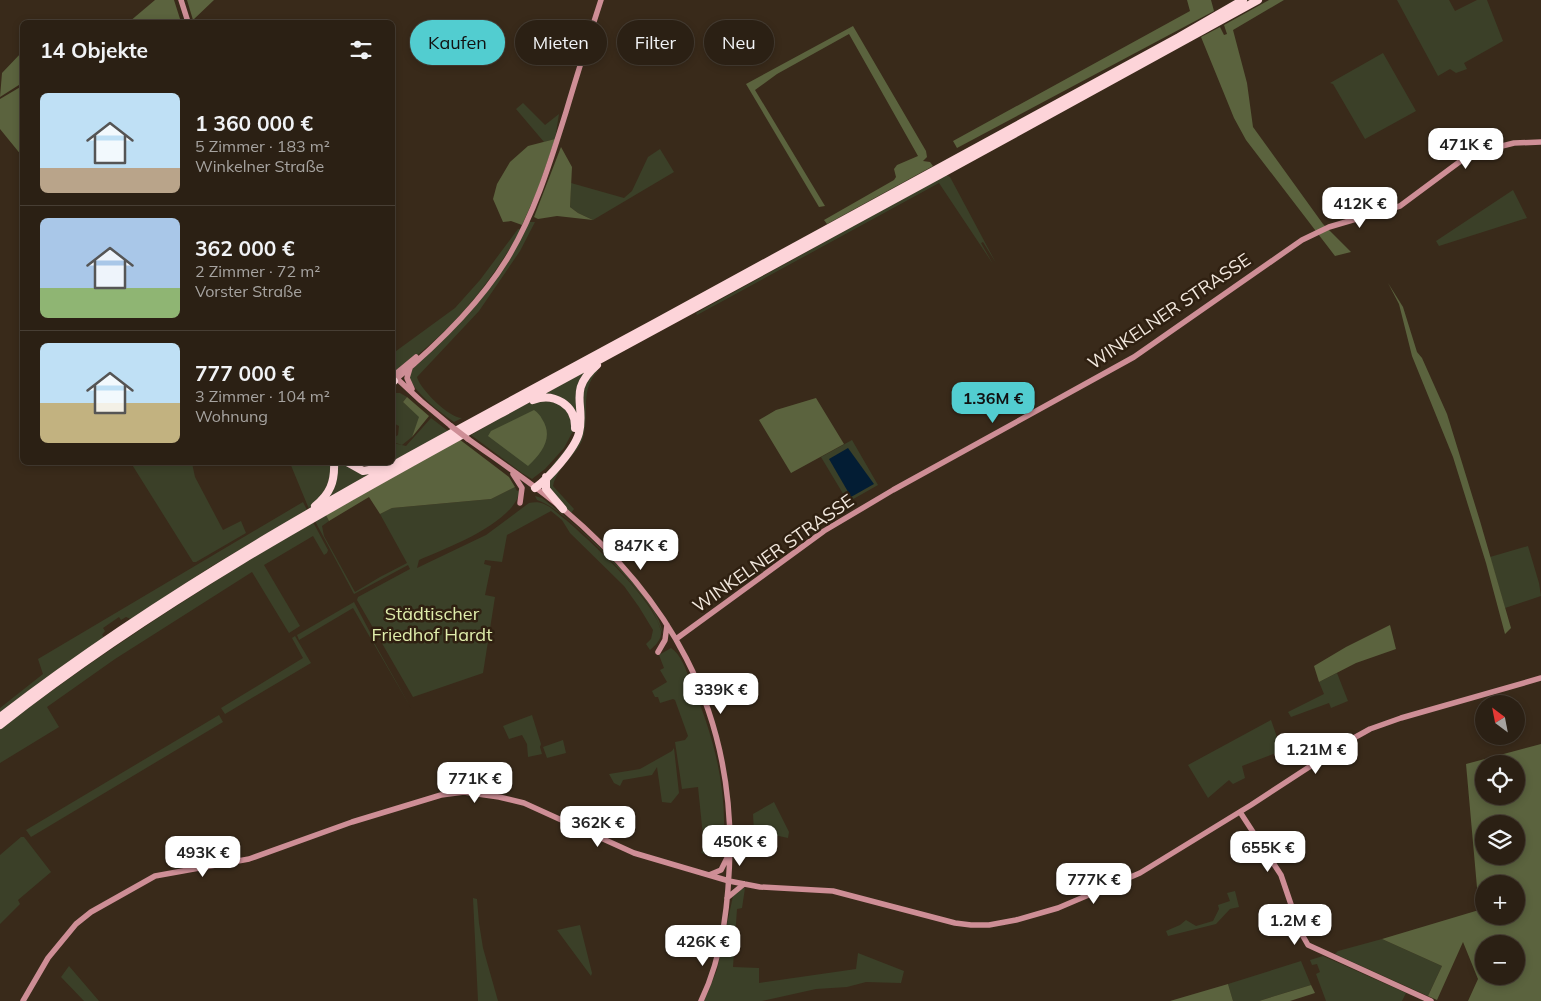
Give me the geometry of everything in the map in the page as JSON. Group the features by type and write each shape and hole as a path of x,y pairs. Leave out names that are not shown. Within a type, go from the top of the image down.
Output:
{"highway":[{"path":"395,465 1180,37 1243,0"},
{"path":"0,725 97,654 210,580 276,540 488,420 1258,0"},
{"path":"535,488 576,441 580,427 579,391 585,376 597,365 624,350 638,339"},
{"path":"488,420 538,398 553,398 569,407 574,417 573,437 564,452 536,481 535,488"},
{"path":"395,461 433,443"},
{"path":"226,562 238,552 321,501 332,485 334,465"},
{"path":"352,465 363,471 374,471 387,465"},
{"path":"0,717 94,648 226,562 395,465"},
{"path":"546,477 548,491 563,509"}],"main road":[{"path":"181,0 187,20"},
{"path":"395,377 410,367 471,307 506,260 529,218 553,153 601,0"},
{"name":"WINKELNER STRASSE","path":"676,639 824,531 907,482 1134,357 1286,250 1323,229 1400,206 1464,157 1514,143 1541,142"},
{"path":"395,377 440,339"},
{"path":"410,367 407,374 408,381 421,401"},
{"path":"395,379 451,426 563,509 633,578 667,625 693,669 708,709 722,758 728,799 730,852 727,898 719,949 701,1001"},
{"path":"506,467 522,488 520,503"},
{"path":"658,652 665,640 667,625"},
{"path":"23,1001 56,947 76,924 91,912 144,882 164,873 220,866 249,860 352,822 422,800 457,793 499,796 524,803 634,852 728,881 833,891 971,925 989,925 1016,920 1058,908 1140,873 1240,812 1352,739 1385,724 1541,678"},
{"path":"1240,812 1281,875 1300,931 1308,945 1431,1001"},
{"path":"707,875 716,874 721,870 730,852"},
{"path":"727,898 744,884"}],"green space":[{"path":"155,0 174,0 180,20 131,20"},
{"path":"187,0 214,0 193,20"},
{"path":"1187,0 1211,0 1214,11 957,148 953,141 1190,11"},
{"path":"1269,0 1284,0 1233,30 1247,83 1253,127 1323,224 1351,252 1335,256 1246,140 1234,118 1201,37 1220,27 1224,35 1227,34 1224,25"},
{"path":"1397,0 1449,0 1455,11 1477,0 1487,0 1503,41 1464,63 1467,69 1456,73 1450,69 1438,76"},
{"path":"853,26 926,151 927,157 923,161 930,162 933,166 827,224 824,220 894,180 896,177 894,169 897,165 918,156 849,34 777,74 755,90 825,206 819,207 746,84"},
{"path":"1383,53 1416,111 1365,139 1333,84 1330,83"},
{"path":"20,54 20,84 0,97 2,73"},
{"path":"20,87 20,154 0,129 0,99"},
{"path":"523,103 545,125 559,114 555,139 544,142 516,109"},
{"path":"555,139 538,189 522,225 511,221 503,222 493,199 497,184 510,162 528,146"},
{"path":"561,147 572,167 570,207 593,220 557,216 538,219 534,217"},
{"path":"660,149 674,172 593,220 570,207 571,183 624,198 632,191 648,157"},
{"path":"946,175 950,177 996,263 983,242 981,243 993,264 939,183 697,315 696,313"},
{"path":"1513,190 1527,218 1439,246 1436,241"},
{"path":"529,222 535,222 520,251 479,311 417,377 423,388 436,402 456,417 462,418 454,422 423,397 408,378 409,372 471,310"},
{"path":"518,229 521,229 496,269 452,324 417,356 398,370 395,370 395,352 455,308 480,280"},
{"path":"1388,283 1403,307 1417,352 1422,358 1447,414 1511,628 1505,634 1486,563 1453,457 1412,356 1399,304"},
{"path":"589,369 585,374 576,439 547,474 573,440 576,431 570,408 540,396"},
{"path":"592,371 598,371 592,378 587,393 582,441 559,472 553,486 574,509 571,513 547,486 549,478 579,440 582,390"},
{"path":"395,393 400,393 407,397 403,402 420,417 412,437 402,445 395,443 399,426 395,424"},
{"path":"407,397 429,416 412,437 419,417 403,402"},
{"path":"816,398 844,444 791,473 759,420 776,410"},
{"path":"539,400 560,403 569,413 573,431 564,448 545,469 532,479 471,435 525,404"},
{"path":"534,410 540,415 547,432 547,438 538,456 528,466 488,436 491,431"},
{"path":"431,418 448,431 395,461 395,443 406,446"},
{"path":"459,439 509,477 515,487 491,499 392,508 380,514 369,497 329,521 326,515"},
{"path":"852,440 878,485 848,502 821,457"},
{"path":"132,465 192,465 195,477 223,530 241,521 246,533 193,562"},
{"path":"291,465 332,465 330,483 309,509"},
{"path":"334,465 352,465 375,472 325,500"},
{"name":"Städtischer Friedhof Hardt","path":"515,487 517,491 520,490 515,502 506,513 478,533 419,560 417,568 486,535 529,503 542,503 553,509 577,530 635,588 656,618 661,631 660,639 650,650 646,644 651,639 653,630 639,607 624,586 570,533 562,520 551,511 507,535 502,562 485,560 484,564 491,566 485,595 495,597 483,673 413,697 357,600 358,597 410,569 408,565 354,594 315,521 326,515 329,521 322,526 324,536 355,592 407,563 380,514 392,508 491,499"},
{"path":"535,496 542,498 574,524 632,581 647,600 658,619 663,635 651,608 630,581 581,531 549,506 537,500"},
{"path":"303,502 307,510 212,566 131,619 126,617 121,620 119,617 103,628 105,631 102,635 104,637 0,713 0,708 43,674 38,659"},
{"path":"313,522 328,550 327,553 324,555 313,536 264,565 300,626 289,633 252,572 115,659 47,707 59,727 0,763 0,729 154,621"},
{"path":"1528,546 1541,596 1505,608 1490,557"},
{"path":"354,602 371,637 411,708 353,608 299,640 297,635"},
{"path":"1390,625 1396,649 1356,663 1319,682 1314,666 1346,647"},
{"path":"295,636 311,663 225,714 221,708 303,658 292,638"},
{"path":"671,648 683,662 699,701 713,744 722,788 724,810 722,855 719,857 701,853 708,838 703,836 698,787 682,789 675,742 685,740 688,736 675,700 660,703 658,697 655,697 652,691 667,682 660,670 664,668 659,655"},
{"path":"1337,673 1348,701 1331,708 1329,703 1291,717 1288,712 1324,694 1319,682"},
{"path":"219,715 223,722 31,837 26,830"},
{"path":"532,715 541,744 542,754 528,757 527,744 522,735 509,739 503,726"},
{"path":"1271,720 1278,740 1276,753 1242,766 1245,778 1233,784 1229,780 1208,798 1188,765"},
{"path":"563,740 566,753 547,758 543,747"},
{"path":"1541,744 1541,1001 1468,1001 1475,985 1525,985 1525,935 1475,935 1475,972 1463,942 1437,1000 1428,996 1442,966 1382,939 1475,911 1475,925 1525,925 1525,875 1476,875 1466,764 1475,762 1475,805 1525,805 1525,755 1500,755"},
{"path":"674,748 679,793 671,803 662,802 657,767 652,775 623,780 620,786 614,783 609,774 640,769 672,751"},
{"path":"774,802 789,832 788,838 774,835 759,836 754,832 753,814"},
{"path":"21,837 24,837 51,872 18,900 20,904 0,924 0,855"},
{"path":"745,888 742,908 737,909 733,967 759,968 759,983 856,969 858,953 904,971 901,983 866,982 847,987 816,989 762,1001 704,1001 717,970 733,896 735,891"},
{"path":"1235,891 1239,907 1230,909 1216,924 1168,936 1166,931 1186,920 1196,926 1213,921 1219,909 1218,905 1230,901 1227,893"},
{"path":"473,898 477,899 483,948 498,1001 478,1001"},
{"path":"580,925 592,973 591,976 557,930"},
{"path":"1382,939 1442,966 1428,996 1335,954 1338,951"},
{"path":"1323,956 1406,993 1402,1001 1326,1001 1316,974 1320,972 1317,964 1312,965 1310,960"},
{"path":"1301,961 1311,985 1259,1001 1233,1001 1228,984"},
{"path":"69,966 99,1001 84,1001 61,977"},
{"path":"1228,984 1233,1001 1170,1001"},
{"path":"1311,985 1315,993 1290,1001 1259,1001"}],"water":[{"path":"848,448 874,484 851,497 829,459"}]}
